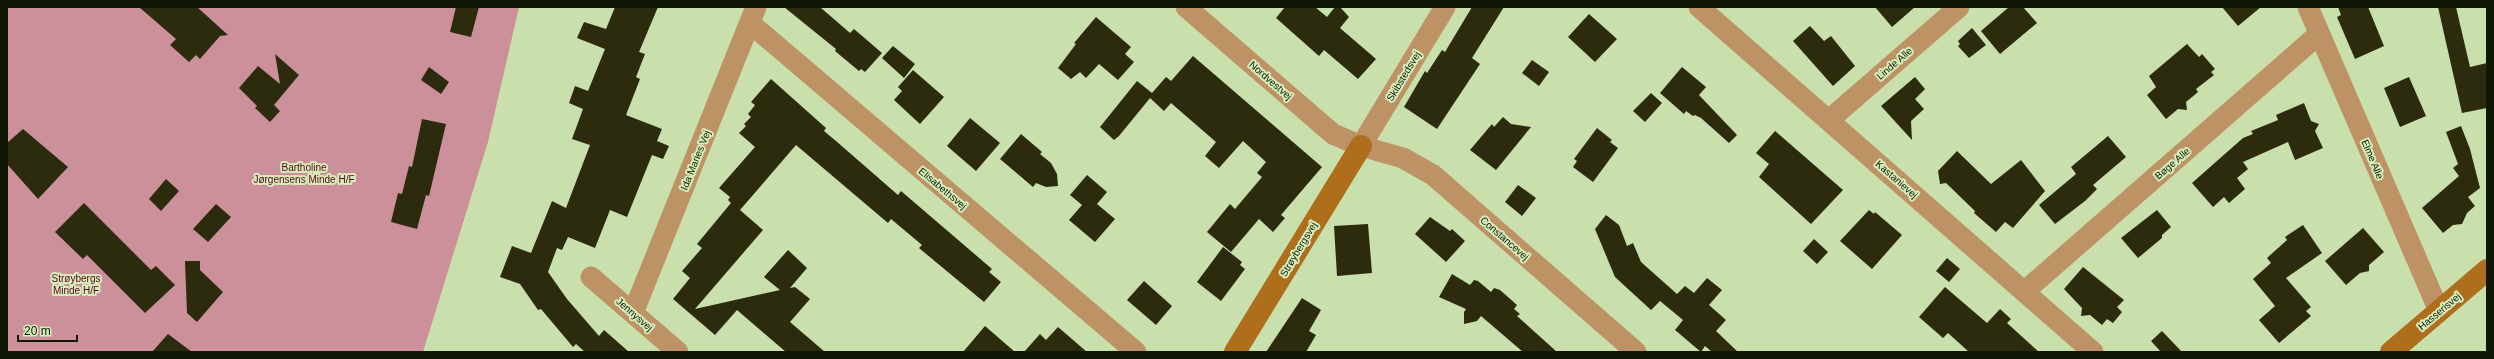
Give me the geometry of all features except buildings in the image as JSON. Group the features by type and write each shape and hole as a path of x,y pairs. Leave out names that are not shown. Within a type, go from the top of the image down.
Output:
{"street":[{"name":"Nordvestvej","path":"1186,7 1333,134 1361,146"},
{"name":"Skibstedsvej","path":"1361,146 1445,7"},
{"name":"Kastanievej","path":"1699,7 2093,352"},
{"name":"Linde Alle","path":"1829,120 1959,7"},
{"name":"Elme Alle","path":"2308,7 2439,311"},
{"name":"Ida Maries Vej","path":"633,313 753,15"},
{"name":"Elisabethsvej","path":"753,15 1136,352"},
{"name":"Bøge Alle","path":"2025,291 2319,34"},
{"name":"Strøybergsvej","path":"1235,352 1361,146"},
{"name":"Constancevej","path":"1361,146 1403,158 1433,175 1636,352"},
{"name":"Hasserisvej","path":"2391,352 2487,270"},
{"name":"Jennysvej","path":"591,277 678,352"}],"green space":[{"name":"Bartholine Jørgensens Minde H/F","path":"7,7 519,7 488,142 423,352 7,352"}],"park label":[{"name":"Strøybergs Minde H/F","path":"76,284"}]}
